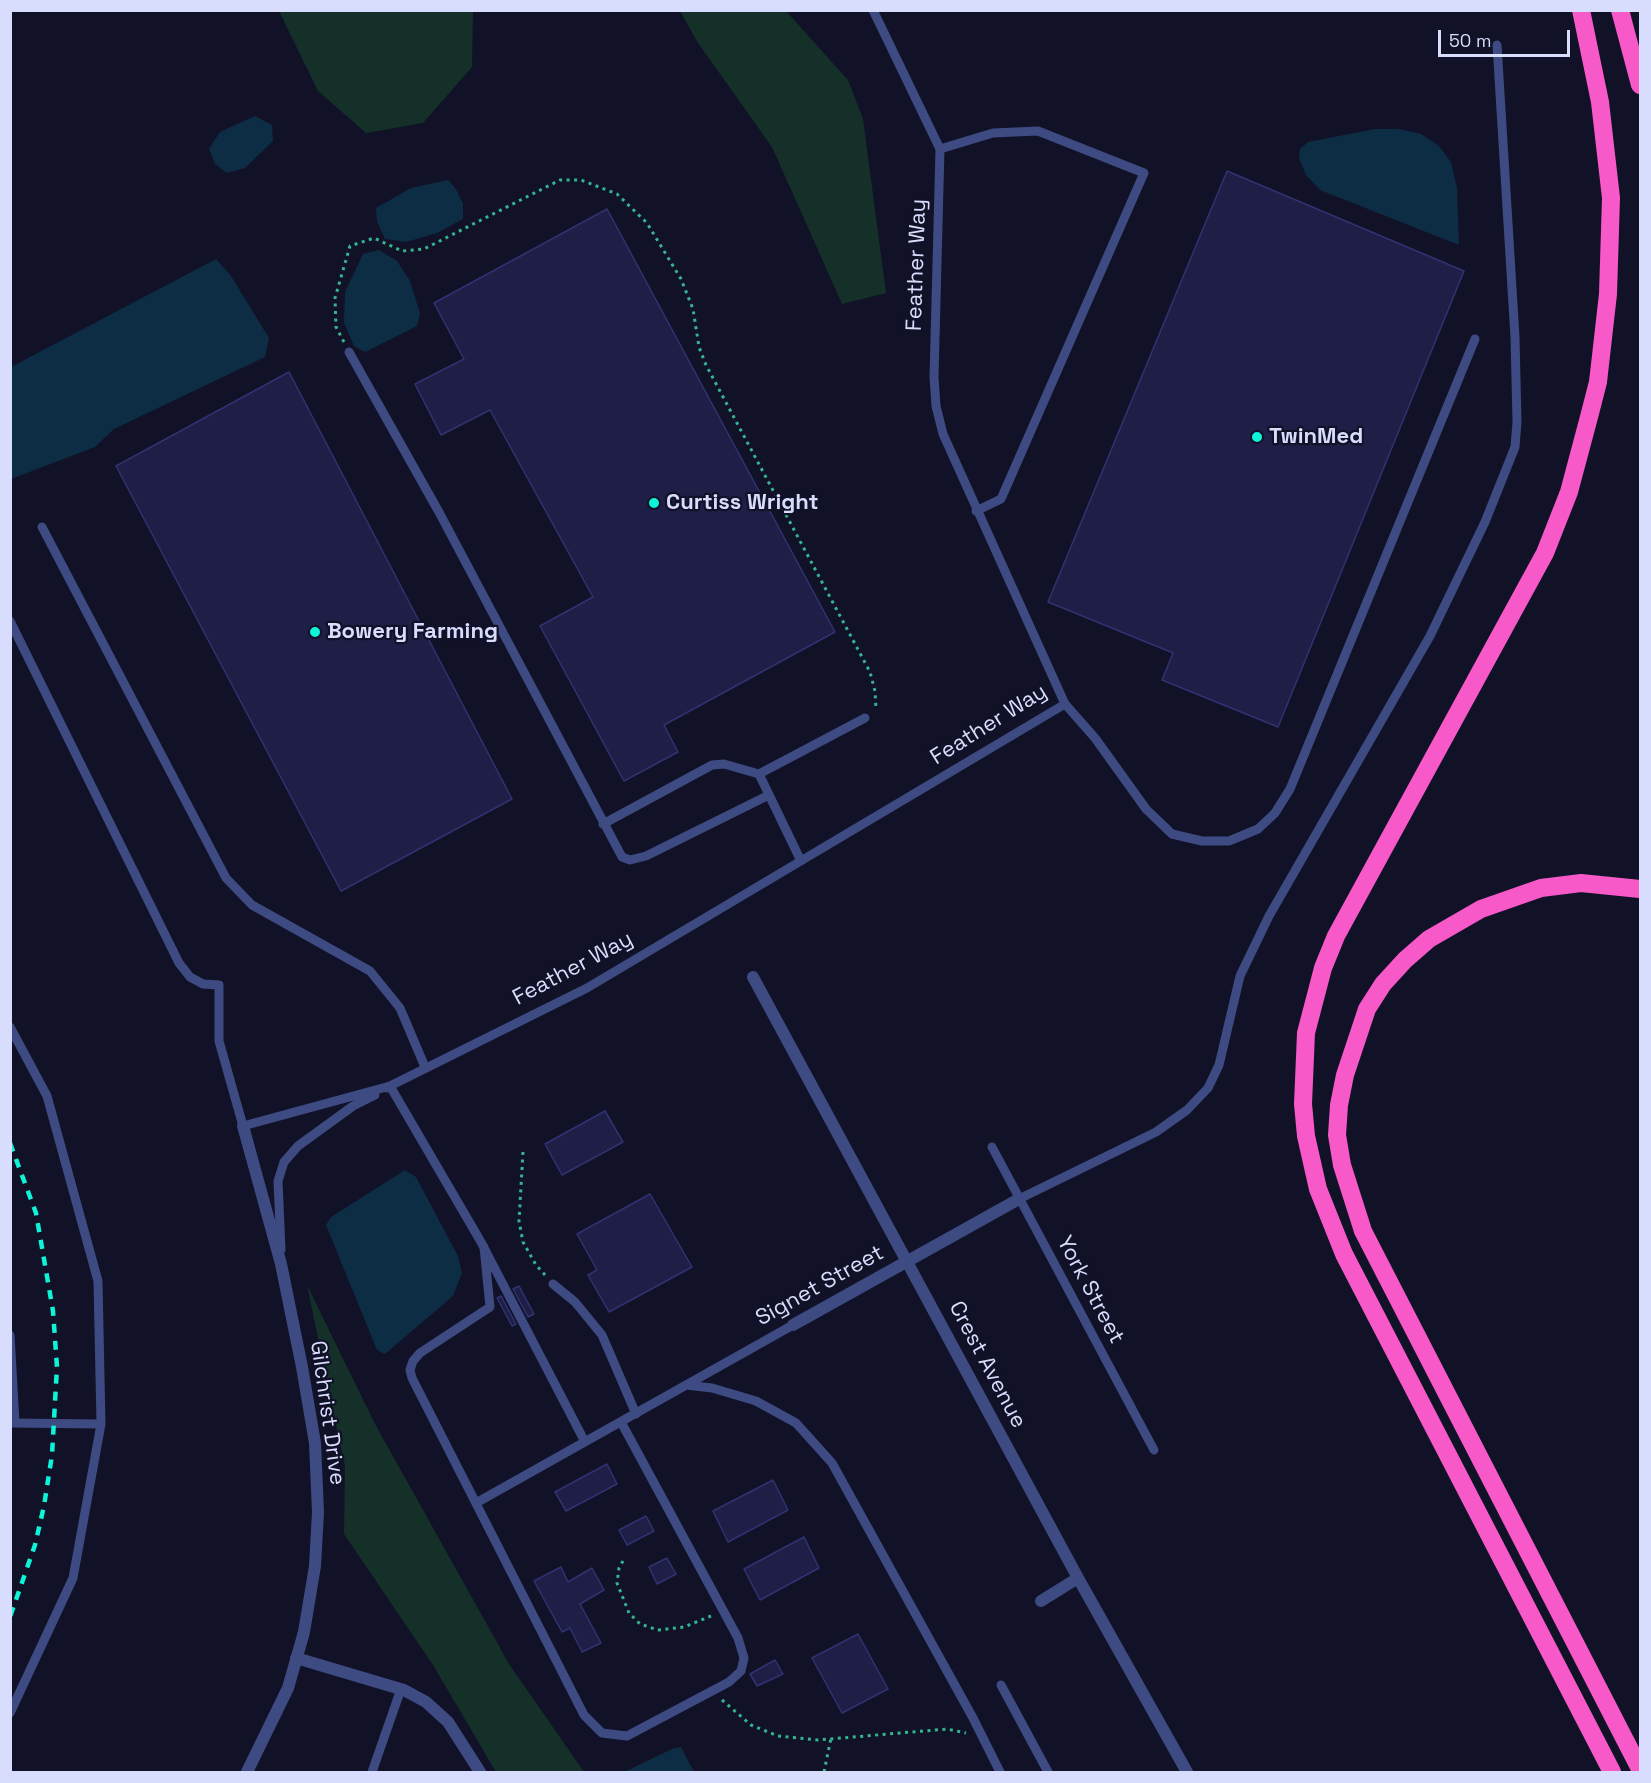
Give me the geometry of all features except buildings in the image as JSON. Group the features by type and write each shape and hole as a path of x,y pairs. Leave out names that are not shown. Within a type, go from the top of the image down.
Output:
{"highway":[{"path":"1581,10 1600,102 1611,198 1607,304 1598,382 1569,492 1541,561 1336,936 1323,968 1306,1033 1303,1104 1311,1161 1328,1217 1344,1254 1612,1773"},
{"path":"1620,10 1641,85"},
{"path":"1641,889 1581,883 1541,888 1481,909 1429,939 1383,984 1367,1009 1345,1075 1339,1105 1337,1135 1342,1165 1363,1231 1641,1769"}],"street":[{"name":"Crest Avenue","path":"753,977 1078,1578 1187,1773"},
{"name":"Gilchrist Drive","path":"243,1126 281,1264 315,1443 318,1512 310,1600 288,1688 247,1773"},
{"name":"Signet Street","path":"793,1325 1020,1199"},
{"path":"1041,1600 1078,1578"},
{"path":"296,1658 401,1689 437,1711 448,1722 480,1773"}],"lane":[{"name":"Feather Way","path":"281,1264 278,1181 284,1161 298,1146 344,1113 425,1067 587,988 1065,704 976,512 943,434 936,406 933,377 940,149 873,10"},
{"path":"1020,1199 1155,1132 1187,1110 1208,1088 1219,1065 1240,976 1269,916 1430,636 1485,522 1515,447 1517,422 1515,337 1497,45"},
{"path":"940,149 993,133 1038,131 1144,173 1001,499 976,512"},
{"path":"1065,704 1095,738 1146,809 1173,834 1202,842 1229,841 1258,829 1275,813 1290,789 1475,339"},
{"path":"349,352 440,514 622,857 637,860 769,795"},
{"path":"42,527 226,878 252,905 370,971 400,1008 425,1067"},
{"path":"10,621 179,963 190,977 203,984 219,985 219,1041 243,1126"},
{"path":"603,824 712,765 724,764 759,774 866,718"},
{"path":"759,774 801,861"},
{"path":"10,1027 47,1096 98,1281 101,1424 73,1578 10,1713"},
{"name":"Feather Way","path":"243,1126 390,1086"},
{"path":"390,1086 484,1247 585,1442"},
{"name":"York Street","path":"992,1147 1154,1450"},
{"path":"484,1247 490,1306 420,1353 410,1370 412,1378 584,1715 602,1732 627,1736 714,1690 741,1671 744,1658 738,1638 724,1611 621,1422"},
{"path":"554,1284 575,1302 602,1335 639,1412"},
{"name":"Signet Street","path":"476,1503 793,1325"},
{"path":"10,1335 13,1423 101,1424"},
{"path":"686,1385 712,1388 756,1401 796,1423 832,1463 1000,1773"},
{"path":"1001,1685 1048,1773"},
{"path":"372,1773 401,1689"}],"path":[{"path":"349,352 336,327 335,298 350,246 374,238 402,251 424,249 560,180 581,180 617,194 647,223 681,279 693,309 699,347 706,365 870,672 876,691 876,709 866,718"},
{"path":"523,1152 519,1221 523,1242 536,1265 554,1284"},
{"path":"623,1561 619,1568 617,1582 621,1597 629,1614 640,1624 658,1630 684,1627 724,1611"},
{"path":"714,1690 726,1707 751,1725 778,1736 831,1738 947,1729 982,1737"},
{"path":"824,1773 831,1738"}],"green space":[{"path":"279,11 473,11 472,67 423,123 366,133 318,91"},
{"path":"680,11 786,11 848,80 863,119 886,293 842,304 772,147 698,43"},
{"path":"307,1285 375,1424 509,1664 584,1772 496,1772 433,1665 344,1534 345,1467"}],"water":[{"path":"255,116 272,125 273,141 245,168 227,173 215,164 209,149 220,132"},
{"path":"1375,129 1399,129 1421,134 1438,145 1451,162 1457,188 1459,245 1320,190 1306,175 1299,158 1300,149 1308,142"},
{"path":"448,180 456,189 463,204 463,219 437,233 406,242 385,239 377,221 376,208 411,188"},
{"path":"379,250 397,261 410,281 420,313 417,326 365,352 354,346 344,323 345,292 363,254"},
{"path":"216,259 231,276 269,338 265,357 114,429 95,447 11,479 11,367"},
{"path":"405,1170 416,1177 458,1256 462,1273 453,1296 385,1354 377,1350 326,1225 331,1217"},
{"path":"681,1747 694,1772 624,1772 672,1749"}],"railway":[{"path":"10,1143 36,1213 53,1311 57,1367 52,1455 44,1506 35,1545 10,1617"}],"place":[{"name":"TwinMed","path":"1257,437"},
{"name":"Curtiss Wright","path":"654,503"},
{"name":"Bowery Farming","path":"315,632"}]}
